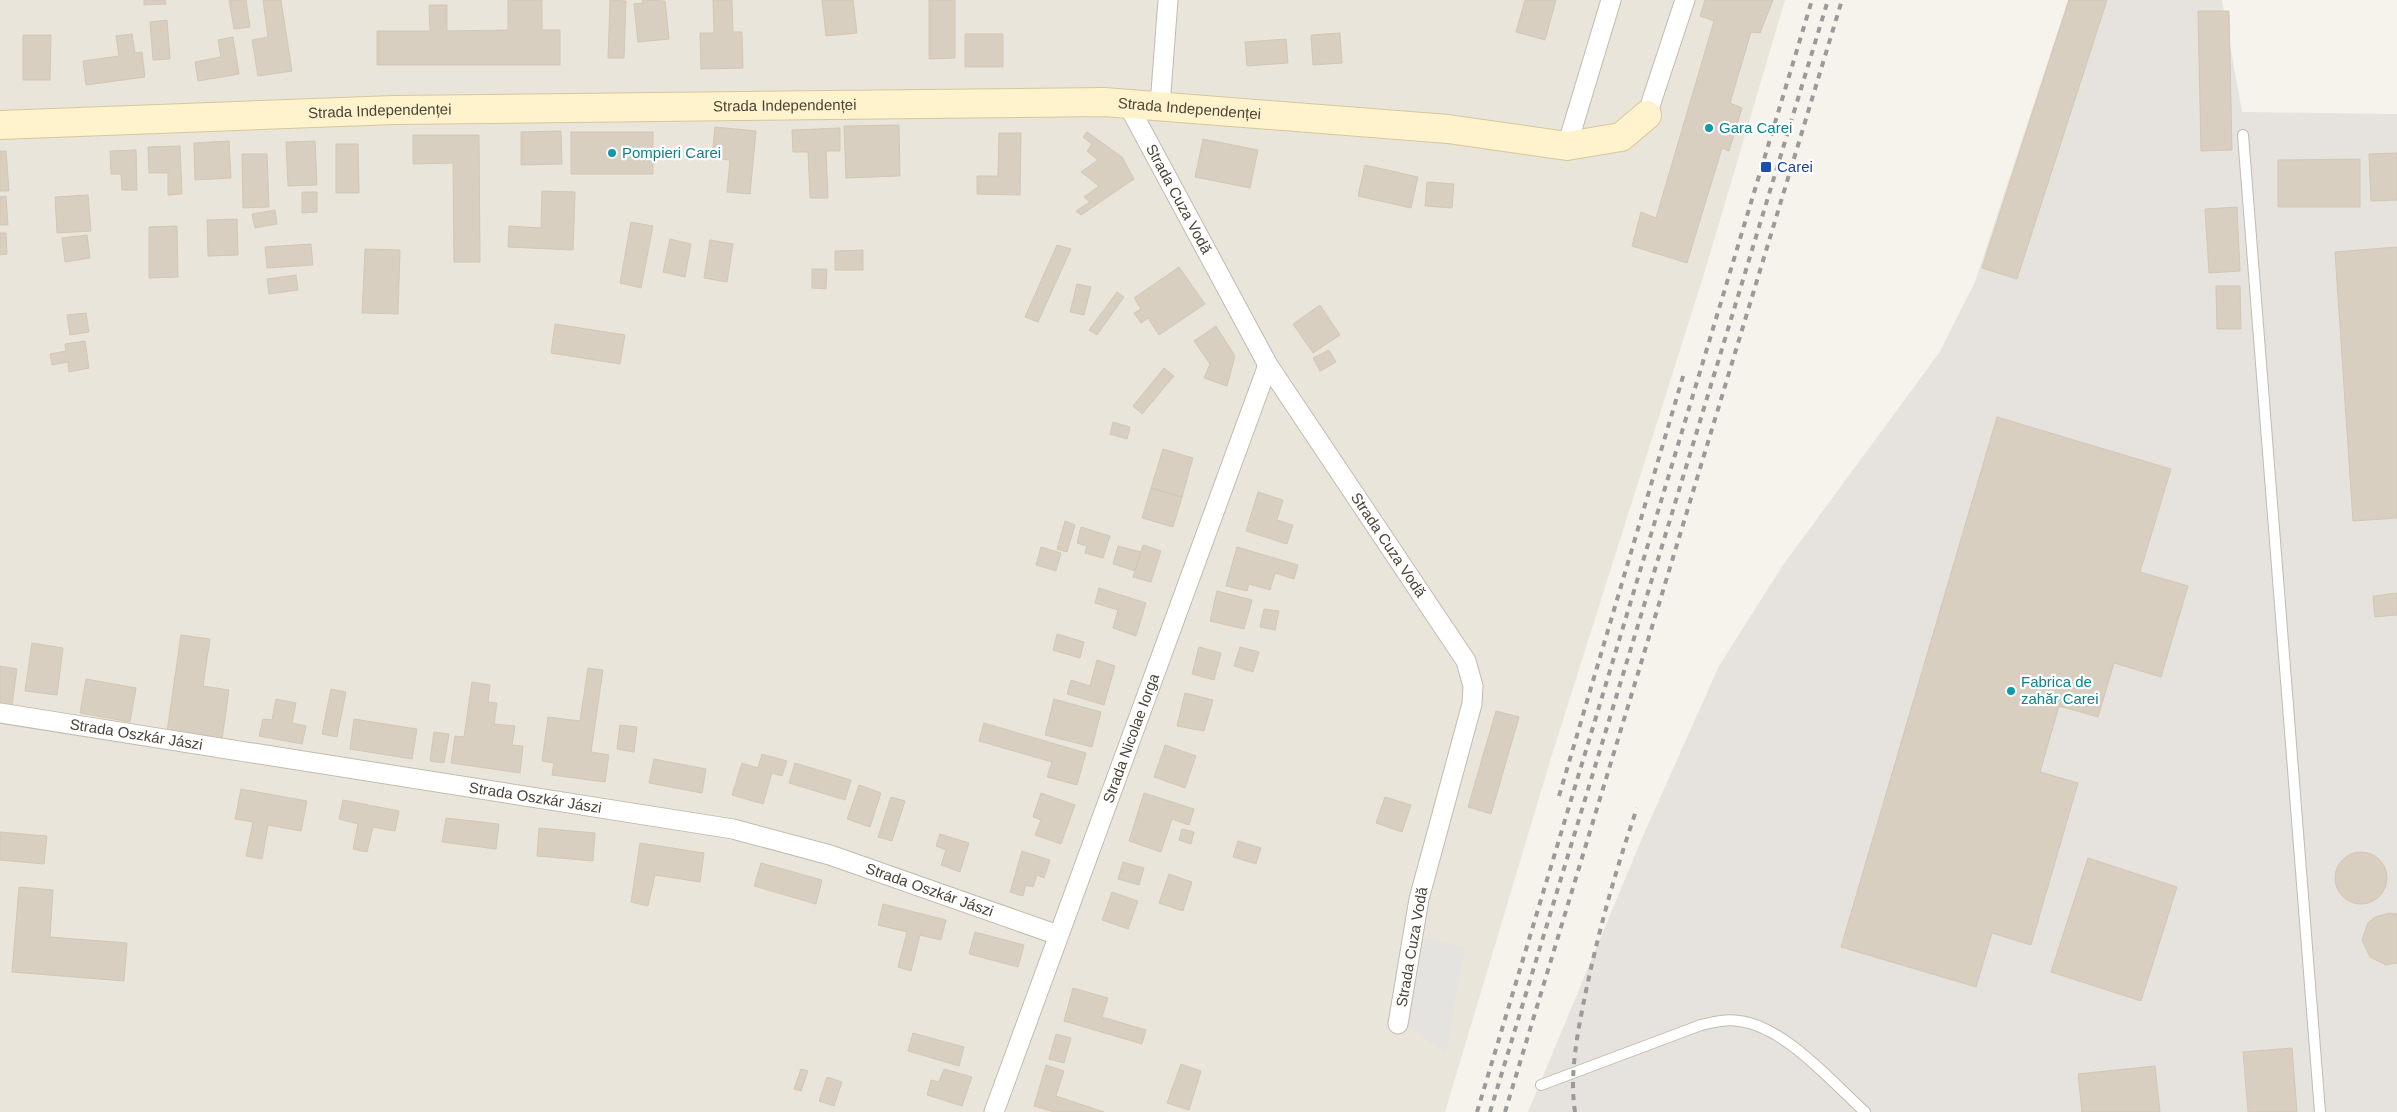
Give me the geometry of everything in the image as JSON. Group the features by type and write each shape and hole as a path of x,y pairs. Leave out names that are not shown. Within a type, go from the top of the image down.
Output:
{"street":[{"path":"1160,105 1168,0"},
{"path":"1566,146 1611,0"},
{"name":"Strada Independenței","path":"0,125 394,110 1127,103 1448,129 1566,146 1621,137 1647,115 1685,0"},
{"name":"Strada Cuza Vodă","path":"1127,103 1164,175 1268,365 1466,660 1473,686 1472,704 1419,899 1398,1024"},
{"name":"Strada Nicolae Iorga","path":"994,1112 1268,365"},
{"name":"Strada Oszkár Jászi","path":"0,713 733,829 830,855 1058,935"}],"lane":[{"path":"2243,135 2320,1112"},
{"path":"1541,1085 1701,1024 1726,1020 1742,1021 1764,1029 1799,1052 1865,1112"}],"shaded area":[{"path":"0,0 1785,0 1704,274 1551,758 1445,1112 0,1112"},
{"path":"2068,0 2222,0 2242,112 2397,114 2397,1112 1528,1112 1643,836 1719,666 1783,565 1939,353 1975,282"},
{"path":"1420,935 1465,948 1446,1054 1406,1024"}],"building":[{"path":"144,0 165,0 166,4 144,5"},
{"path":"229,0 246,0 250,27 234,29"},
{"path":"263,0 281,0 292,71 258,76 252,40 268,37"},
{"path":"508,0 542,0 542,30 560,30 560,65 377,65 377,31 430,31 429,5 447,5 447,31 508,30"},
{"path":"610,0 626,1 624,58 608,58"},
{"path":"642,0 665,1 669,39 638,42 634,4 643,3"},
{"path":"713,0 732,0 733,32 742,32 743,68 701,69 700,33 714,33"},
{"path":"822,0 853,0 857,33 826,36"},
{"path":"929,0 955,0 955,58 929,59"},
{"path":"1525,0 1556,0 1545,40 1516,32"},
{"name":"Gara Carei","path":"1705,0 1773,0 1760,33 1751,32 1730,103 1742,108 1729,151 1722,148 1687,263 1632,246 1641,212 1656,218 1714,21 1700,16"},
{"path":"2069,0 2107,0 2017,279 1982,268"},
{"path":"2198,11 2229,11 2232,150 2201,151"},
{"path":"167,20 170,59 153,60 150,22"},
{"path":"1340,33 1342,63 1313,65 1311,35"},
{"path":"132,34 135,53 142,52 145,77 86,85 83,61 119,56 116,36"},
{"path":"965,34 1003,34 1003,67 965,67"},
{"path":"23,35 51,35 50,80 23,80"},
{"path":"233,37 239,74 198,81 195,62 221,57 218,40"},
{"path":"1286,39 1288,63 1247,66 1245,42"},
{"path":"899,125 900,176 846,178 844,126"},
{"path":"715,127 756,131 750,194 727,192 730,160 712,158"},
{"path":"840,128 840,151 826,151 828,198 810,198 808,152 793,152 792,130"},
{"path":"561,131 562,164 521,165 521,132"},
{"name":"Pompieri Carei","path":"571,132 653,132 653,174 571,174"},
{"path":"1087,132 1122,157 1134,179 1081,215 1076,211 1090,202 1084,197 1099,186 1081,172 1098,160 1087,151 1092,144 1083,137"},
{"path":"999,133 1021,133 1020,195 977,194 977,176 998,176"},
{"path":"413,135 479,135 480,262 454,262 453,163 413,164"},
{"path":"1203,139 1258,150 1250,188 1195,177"},
{"path":"229,141 231,178 195,180 194,143"},
{"path":"315,141 317,185 288,186 286,142"},
{"path":"336,144 358,144 359,193 336,193"},
{"path":"180,146 182,194 168,195 168,173 149,173 148,147"},
{"path":"136,150 137,190 122,190 121,174 111,174 110,151"},
{"path":"0,151 6,151 9,191 0,191"},
{"path":"2397,153 2397,200 2371,201 2369,154"},
{"path":"242,154 267,154 269,207 243,208"},
{"path":"2360,159 2360,207 2278,207 2278,160"},
{"path":"1365,165 1418,177 1411,208 1358,196"},
{"path":"1427,182 1454,184 1452,208 1425,206"},
{"path":"542,191 575,192 573,250 508,247 509,226 541,228"},
{"path":"302,192 317,192 317,212 302,213"},
{"path":"88,195 91,231 57,233 55,197"},
{"path":"6,196 8,225 0,225 0,197"},
{"path":"2237,207 2240,271 2209,273 2205,209"},
{"path":"275,210 277,224 255,228 252,214"},
{"path":"237,219 238,255 208,256 207,220"},
{"path":"631,222 653,226 641,288 620,283"},
{"path":"177,226 178,277 149,278 149,227"},
{"path":"0,233 6,233 7,254 0,255"},
{"path":"87,235 90,258 65,262 62,238"},
{"path":"670,239 691,244 685,277 663,272"},
{"path":"710,240 733,244 727,282 704,278"},
{"path":"311,244 313,265 267,268 265,247"},
{"path":"1057,245 1071,249 1038,322 1025,317"},
{"path":"2397,247 2397,518 2353,521 2335,252"},
{"path":"365,249 400,250 398,314 362,313"},
{"path":"863,250 863,270 835,270 835,251"},
{"path":"1179,267 1205,304 1159,335 1148,318 1141,323 1134,313 1141,309 1134,298"},
{"path":"812,269 827,269 826,289 812,288"},
{"path":"296,275 298,290 269,294 267,279"},
{"path":"1077,284 1091,287 1084,315 1070,312"},
{"path":"2216,286 2240,286 2241,329 2217,329"},
{"path":"1117,292 1124,297 1097,335 1089,330"},
{"path":"1320,305 1340,335 1313,353 1293,324"},
{"path":"86,313 89,332 70,335 67,315"},
{"path":"555,324 625,335 620,364 551,353"},
{"path":"1216,326 1235,356 1227,386 1204,378 1210,364 1194,341"},
{"path":"85,341 89,368 69,372 68,362 52,365 50,354 66,351 65,344"},
{"path":"1329,350 1336,362 1320,371 1313,358"},
{"path":"1164,368 1174,376 1142,414 1133,406"},
{"name":"Fabrica de zahăr Carei","path":"1997,417 2171,469 2140,572 2188,586 2161,677 2114,663 2098,717 2059,706 2040,772 2078,783 2031,945 1992,933 1976,987 1841,947"},
{"path":"1113,422 1130,427 1127,439 1110,434"},
{"path":"1163,449 1193,458 1182,497 1151,488"},
{"path":"1151,488 1182,497 1173,527 1142,518"},
{"path":"1258,492 1283,500 1277,520 1293,525 1287,544 1246,531"},
{"path":"1065,521 1075,525 1067,552 1057,549"},
{"path":"1081,527 1110,536 1103,558 1085,553 1087,546 1077,543"},
{"path":"1143,545 1161,551 1151,582 1133,577"},
{"path":"1118,546 1141,552 1135,571 1113,564"},
{"path":"1041,547 1061,553 1056,571 1036,565"},
{"path":"1237,547 1298,565 1294,579 1275,573 1270,590 1249,584 1247,591 1226,586"},
{"path":"1099,588 1146,603 1136,636 1113,628 1118,610 1095,603"},
{"path":"1217,591 1252,600 1244,629 1210,621"},
{"path":"2397,593 2397,615 2375,617 2373,596"},
{"path":"1264,609 1279,611 1275,630 1260,627"},
{"path":"1057,634 1084,642 1080,658 1053,650"},
{"path":"181,635 210,639 203,686 229,690 222,739 167,732"},
{"path":"32,643 63,648 57,695 25,691"},
{"path":"1199,647 1221,653 1214,680 1192,674"},
{"path":"1240,647 1259,652 1253,672 1234,666"},
{"path":"1097,660 1115,666 1104,705 1067,694 1071,680 1090,686"},
{"path":"0,666 17,669 11,712 0,710"},
{"path":"588,668 603,670 591,752 609,755 605,782 552,775 554,763 542,761 548,717 580,721"},
{"path":"86,679 136,688 130,722 80,713"},
{"path":"472,682 490,685 488,702 497,703 494,724 515,726 512,745 523,746 520,773 451,763 455,736 464,737"},
{"path":"331,689 346,692 337,737 322,734"},
{"path":"1185,693 1213,700 1204,731 1177,726"},
{"path":"276,699 296,703 292,723 306,726 302,744 259,736 263,719 272,720"},
{"path":"1054,699 1101,712 1092,747 1045,735"},
{"path":"1496,711 1519,717 1491,814 1468,807"},
{"path":"354,719 417,729 412,759 350,749"},
{"path":"984,723 1086,753 1077,785 1047,777 1052,762 979,741"},
{"path":"620,725 637,727 634,752 617,749"},
{"path":"434,732 449,734 444,763 430,761"},
{"path":"1165,745 1196,756 1185,788 1154,777"},
{"path":"762,754 787,761 782,776 772,773 763,804 732,795 742,763 758,768"},
{"path":"654,759 706,769 702,793 649,783"},
{"path":"795,763 851,780 845,800 789,783"},
{"path":"859,785 881,793 870,827 847,819"},
{"path":"241,789 307,801 301,831 268,825 262,859 246,856 253,822 235,819"},
{"path":"1041,793 1075,805 1061,844 1035,835 1041,820 1033,817"},
{"path":"1144,793 1194,809 1189,825 1172,819 1161,852 1129,841"},
{"path":"891,797 905,801 892,841 878,837"},
{"path":"1385,797 1411,805 1402,832 1376,823"},
{"path":"343,800 399,811 395,831 373,827 367,852 353,849 358,824 339,819"},
{"path":"446,818 499,824 496,849 442,842"},
{"path":"539,828 595,833 593,861 537,856"},
{"path":"1182,829 1194,832 1191,844 1179,840"},
{"path":"0,832 47,836 44,864 0,860"},
{"path":"940,834 969,843 960,872 941,865 946,850 936,846"},
{"path":"1238,841 1261,848 1256,864 1233,857"},
{"path":"640,843 704,853 700,882 655,875 648,906 631,902"},
{"path":"1022,851 1050,860 1044,878 1037,875 1033,887 1026,885 1023,896 1010,892"},
{"path":"2361,852 2375,856 2383,864 2387,878 2383,892 2375,900 2361,904 2347,900 2339,892 2335,878 2339,864 2347,856"},
{"path":"2088,858 2177,887 2141,1001 2051,972"},
{"path":"1123,862 1144,868 1139,885 1118,879"},
{"path":"761,863 822,880 816,904 754,886"},
{"path":"1169,874 1192,882 1183,911 1159,903"},
{"path":"19,887 53,890 50,937 127,943 124,981 12,972"},
{"path":"1112,892 1138,901 1128,929 1102,920"},
{"path":"883,904 946,920 941,940 920,935 911,971 898,967 907,932 878,925"},
{"path":"2390,913 2397,914 2397,963 2386,965 2370,957 2362,940 2368,923 2375,917"},
{"path":"975,932 1024,945 1018,967 969,954"},
{"path":"1073,988 1108,998 1102,1017 1146,1030 1142,1044 1064,1021"},
{"path":"913,1033 964,1047 959,1066 908,1051"},
{"path":"1056,1034 1071,1038 1064,1063 1049,1059"},
{"path":"2292,1048 2297,1112 2248,1112 2243,1052"},
{"path":"1181,1064 1201,1071 1189,1110 1167,1103"},
{"path":"1046,1065 1064,1071 1056,1096 1104,1112 1054,1112 1034,1106"},
{"path":"2155,1066 2160,1112 2082,1112 2078,1074"},
{"path":"801,1069 808,1071 801,1091 794,1089"},
{"path":"944,1069 972,1077 962,1106 927,1095 931,1080 939,1082"},
{"path":"827,1077 842,1082 834,1106 819,1101"}],"railway":[{"path":"1477,1112 1812,0"},
{"path":"1490,1112 1828,0"},
{"path":"1505,1112 1842,0"},
{"path":"1559,796 1684,373"},
{"path":"1575,1112 1573,1097 1574,1067 1577,1036 1586,991 1608,899 1637,808"}],"place":[{"name":"Gara Carei","path":"1709,128"},
{"name":"Pompieri Carei","path":"612,153"},
{"name":"Carei","path":"1766,167"},
{"name":"Fabrica de zahăr Carei","path":"2011,691"}]}
